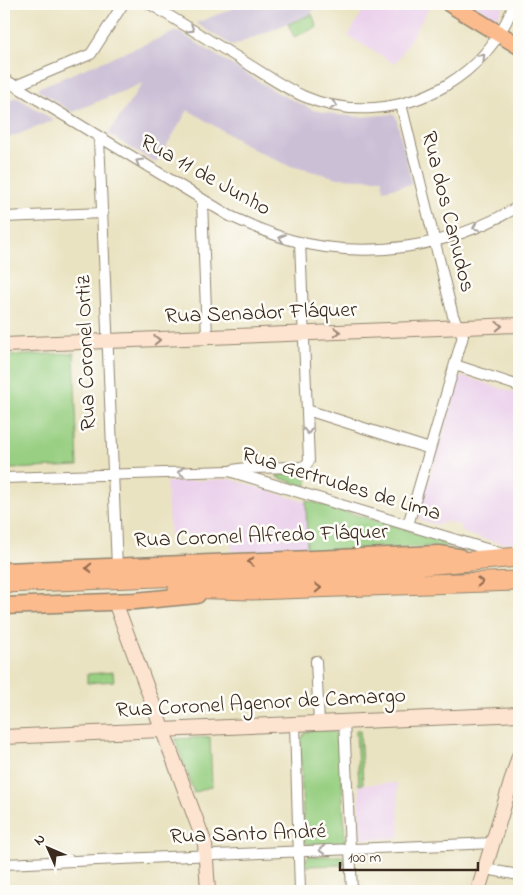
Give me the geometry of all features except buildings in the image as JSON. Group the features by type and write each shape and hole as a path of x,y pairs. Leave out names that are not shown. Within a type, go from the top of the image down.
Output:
{"highway":[{"name":"Rua Coronel Alfredo Fláquer","path":"480,560 517,557"},
{"path":"4,583 387,568 480,560"},
{"path":"4,594 183,588 252,590 519,581"}],"main road":[{"path":"450,4 519,46"},
{"name":"Rua Coronel Alfredo Fláquer","path":"4,571 439,554 480,560"},
{"path":"4,606 115,602 252,590"}],"street":[{"path":"15,86 91,54 124,4"},
{"path":"150,4 285,87 304,96 351,108 376,108 401,104 427,95 462,75 482,56 500,34 514,4"},
{"name":"Rua 11 de Junho","path":"4,80 202,200 230,216 275,236 300,242 346,248 400,247 436,242 478,227 519,206"},
{"name":"Rua dos Canudos","path":"401,104 453,316 460,328"},
{"name":"Rua Coronel Ortiz","path":"99,138 118,566"},
{"path":"202,200 207,338"},
{"path":"4,217 102,213"},
{"path":"230,470 301,467 309,461 300,242"},
{"name":"Rua Senador Fláquer","path":"4,345 519,325"},
{"path":"408,525 463,339 460,328"},
{"path":"455,365 519,386"},
{"path":"307,410 430,449"},
{"name":"Rua Gertrudes de Lima","path":"4,478 230,470 517,557"},
{"path":"115,602 205,844 208,891"},
{"path":"316,661 319,723"},
{"name":"Rua Coronel Agenor de Camargo","path":"4,737 519,714"},
{"path":"344,721 352,891"},
{"path":"295,724 300,891"},
{"path":"478,891 519,756"},
{"name":"Rua Santo André","path":"4,864 493,843"},
{"path":"485,869 519,875"}],"shaded area":[{"path":"244,4 320,4 310,14 233,46 196,23"},
{"path":"367,4 431,5 395,64 348,36"},
{"path":"472,4 504,4 497,19"},
{"path":"177,31 276,92 313,110 361,117 394,114 412,184 383,190 382,179 338,178 287,165 253,149 188,110 156,163 108,134 143,83 72,112 38,90 40,87"},
{"path":"16,97 54,120 4,140 4,103"},
{"path":"4,356 7,411 4,411"},
{"path":"466,377 519,394 519,542 501,543 487,540 464,533 459,525 446,521 438,525 420,520 418,516 460,378"},
{"path":"230,479 306,502 307,549 232,552 231,533 170,536 166,482"},
{"path":"397,783 400,838 361,839 359,785"}],"green space":[{"path":"312,14 317,27 294,37 288,24"},
{"path":"74,353 78,466 10,469 5,356"},
{"path":"307,474 307,487 277,477 277,475"},
{"path":"306,500 451,543 453,546 336,550 307,555"},
{"path":"113,672 114,681 87,683 87,674"},
{"path":"312,730 332,731 340,741 345,840 340,844 311,846 304,841 300,741 305,733"},
{"path":"356,730 360,730 363,784 359,785"},
{"path":"210,737 212,786 194,793 175,739"},
{"path":"309,856 342,856 346,859 346,870 344,865 306,866 305,871 304,861"}]}
